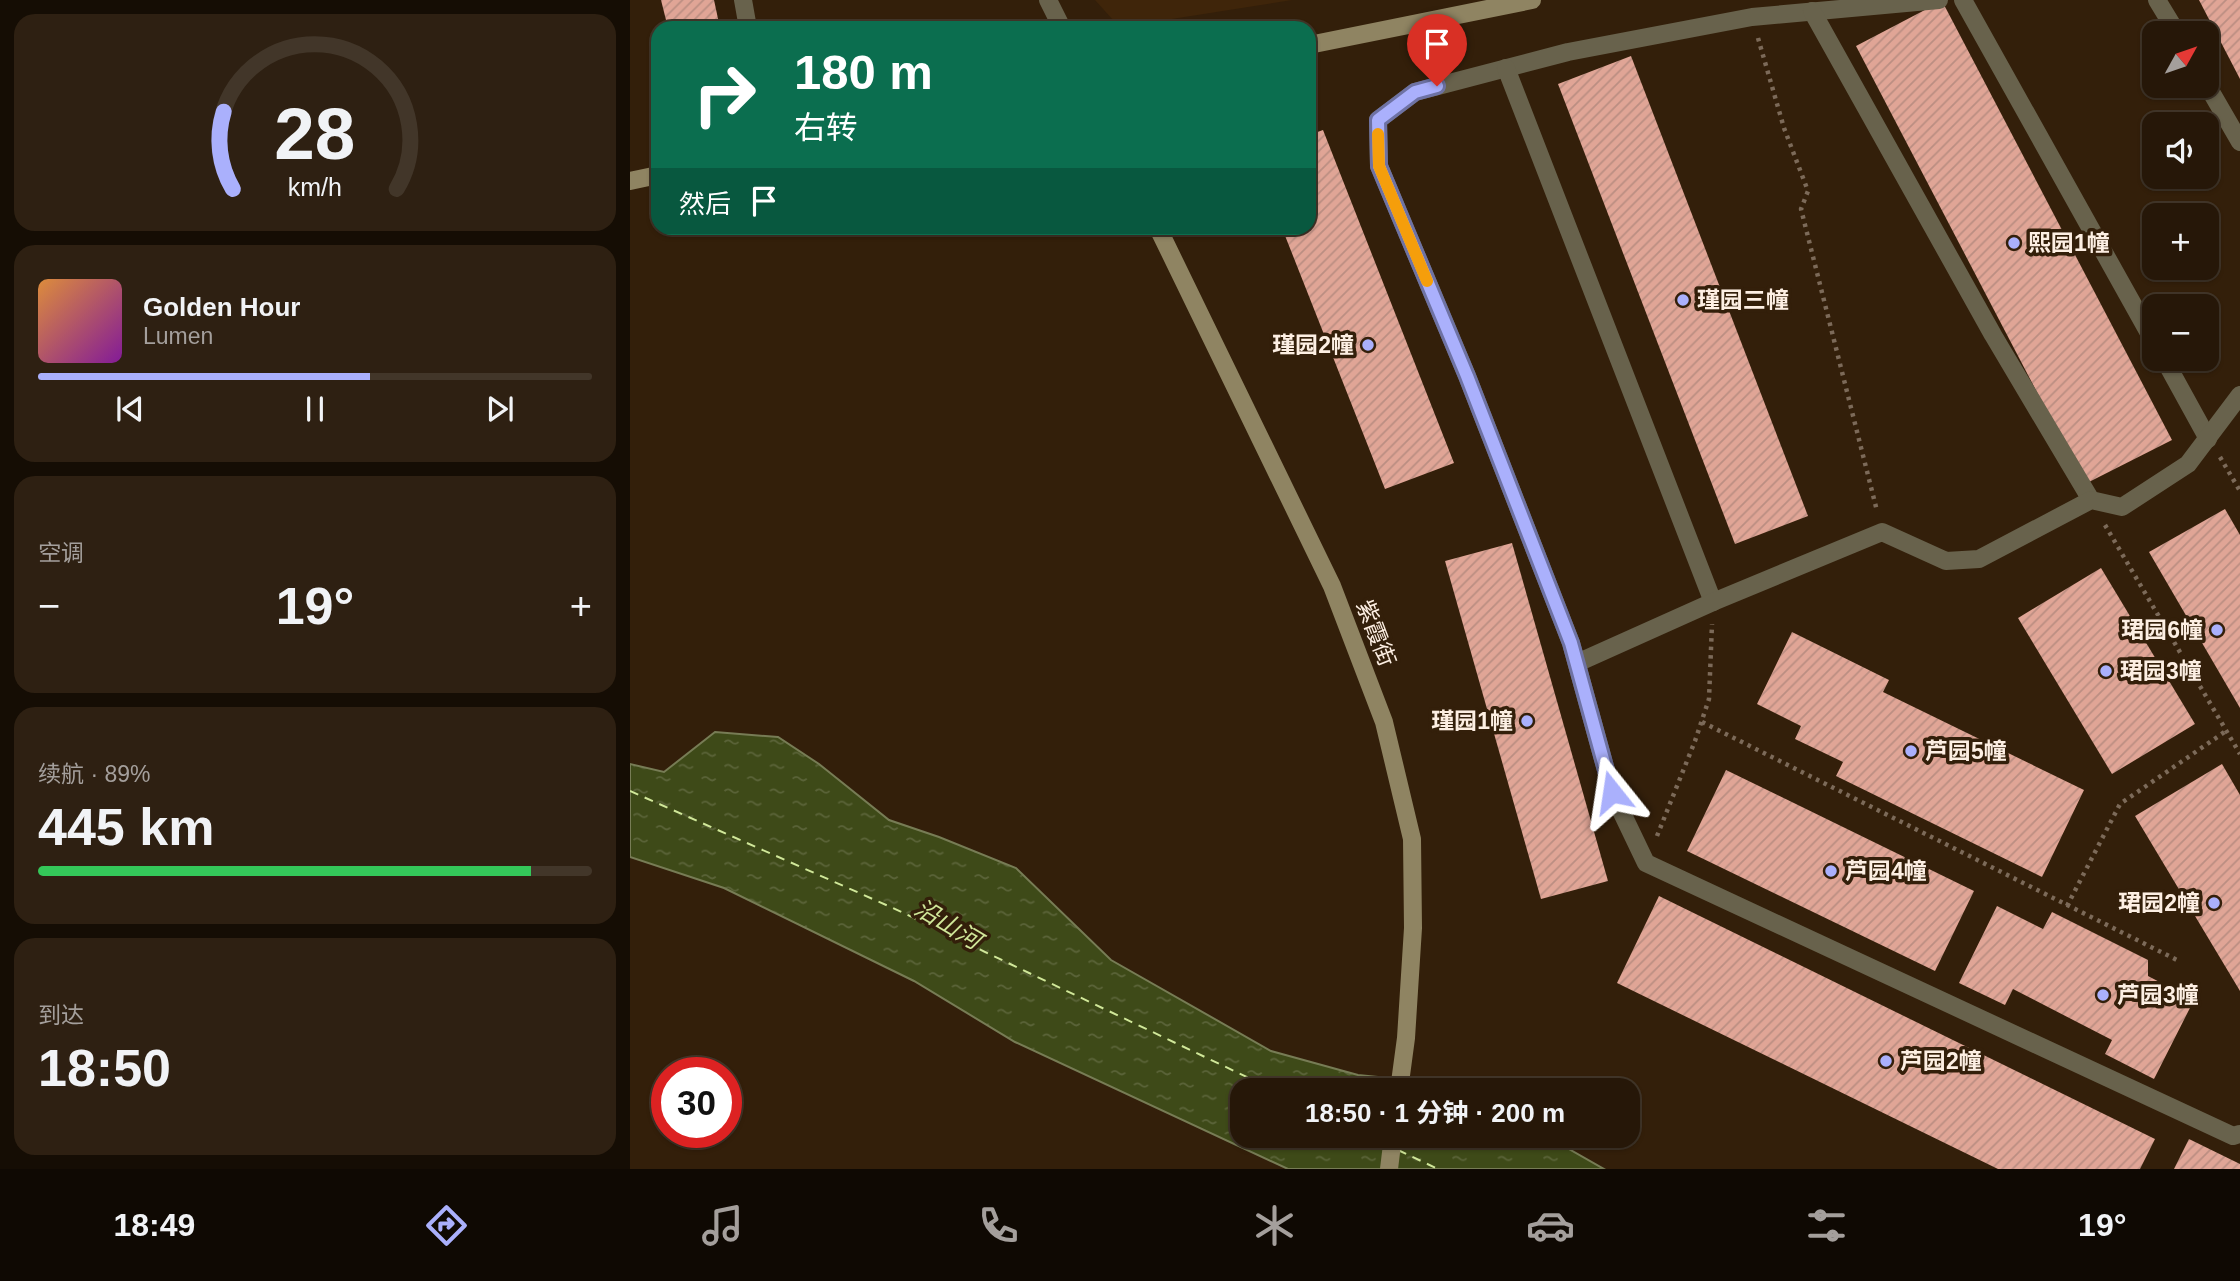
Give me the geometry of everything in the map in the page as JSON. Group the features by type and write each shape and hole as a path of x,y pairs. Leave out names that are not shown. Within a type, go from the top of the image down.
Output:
{"street":[{"path":"743,0 747,21"},
{"path":"1048,0 1058,21"},
{"path":"1316,44 1532,0"},
{"path":"1938,0 1812,11 1750,8 1415,92 1378,120 1379,166 1467,376 1571,643 1612,792 1646,863 2233,1136 2240,1135"},
{"path":"1962,0 2142,321"},
{"path":"2158,0 2170,21"},
{"path":"1812,11 1993,335 2091,500"},
{"path":"1506,68 1713,602"},
{"path":"2215,98 2240,142"},
{"path":"630,181 651,176"},
{"name":"紫霞街","path":"1161,235 1332,586 1384,722 1412,839 1413,928 1401,1078"},
{"path":"2171,371 2208,439"},
{"path":"1577,663 1713,602 1882,533 1946,561 1979,559 2091,500 2122,507 2188,464 2240,395"},
{"path":"1389,1169 1392,1148"}],"path":[{"path":"1750,8 1784,128 1808,191 1801,209 1882,533"},
{"path":"2208,439 2240,491"},
{"path":"2091,500 2240,754"},
{"path":"1646,863 1709,699 1713,602"},
{"path":"1702,722 2177,961"},
{"path":"2067,906 2120,804 2226,731"}],"shaded area":[{"path":"1095,0 1292,0 1159,21 1113,20"}],"water":[{"name":"沿山河","path":"715,732 778,737 819,764 889,820 1016,868 1111,960 1271,1051 1358,1075 1388,1078 1230,1078 1230,1142 1015,1042 914,981 724,888 630,857 630,764 664,772"},
{"path":"1243,1148 1567,1148 1604,1169 1288,1169"}],"building":[{"path":"661,0 714,0 718,21 666,21"},
{"path":"2199,0 2240,0 2240,79 2219,39 2219,21 2210,21"},
{"name":"熙园1幢","path":"1942,1 2172,440 2085,484 1856,46"},
{"name":"瑾园三幢","path":"1631,56 1808,516 1735,544 1558,84"},
{"name":"瑾园2幢","path":"1323,130 1454,463 1385,489 1285,235 1316,235 1316,132"},
{"name":"珺园6幢","path":"2225,509 2240,535 2240,708 2149,552"},
{"name":"瑾园1幢","path":"1512,543 1608,881 1541,899 1445,561"},
{"name":"珺园3幢","path":"2101,568 2195,724 2112,774 2018,618"},
{"name":"芦园5幢","path":"1792,632 1889,680 1883,692 2084,790 2042,877 1836,776 1843,762 1795,739 1801,726 1757,704"},
{"name":"珺园2幢","path":"2222,764 2240,795 2240,991 2135,816"},
{"name":"芦园4幢","path":"1726,770 1974,891 1935,971 1687,851"},
{"name":"芦园2幢","path":"1659,896 2155,1139 2140,1169 1998,1169 1617,983"},
{"name":"芦园3幢","path":"1997,906 2043,929 2052,912 2148,960 2148,976 2194,1000 2154,1079 2105,1054 2112,1040 2013,989 2005,1005 1959,983"},
{"path":"2189,1139 2240,1164 2240,1169 2174,1169"}],"ferry route":[{"path":"630,791 893,908 1249,1078"},
{"path":"1398,1150 1438,1169"}],"slow traffic":[{"path":"1378,134 1379,166 1427,281"}],"place":[{"name":"熙园1幢","path":"2014,243"},
{"name":"瑾园三幢","path":"1683,300"},
{"name":"瑾园2幢","path":"1368,345"},
{"name":"珺园6幢","path":"2217,630"},
{"name":"珺园3幢","path":"2106,671"},
{"name":"瑾园1幢","path":"1527,721"},
{"name":"芦园5幢","path":"1911,751"},
{"name":"芦园4幢","path":"1831,871"},
{"name":"珺园2幢","path":"2214,903"},
{"name":"芦园3幢","path":"2103,995"},
{"name":"芦园2幢","path":"1886,1061"}],"route":[{"path":"1437,86 1415,92 1378,120 1379,166 1467,376 1571,643 1612,792"}]}
